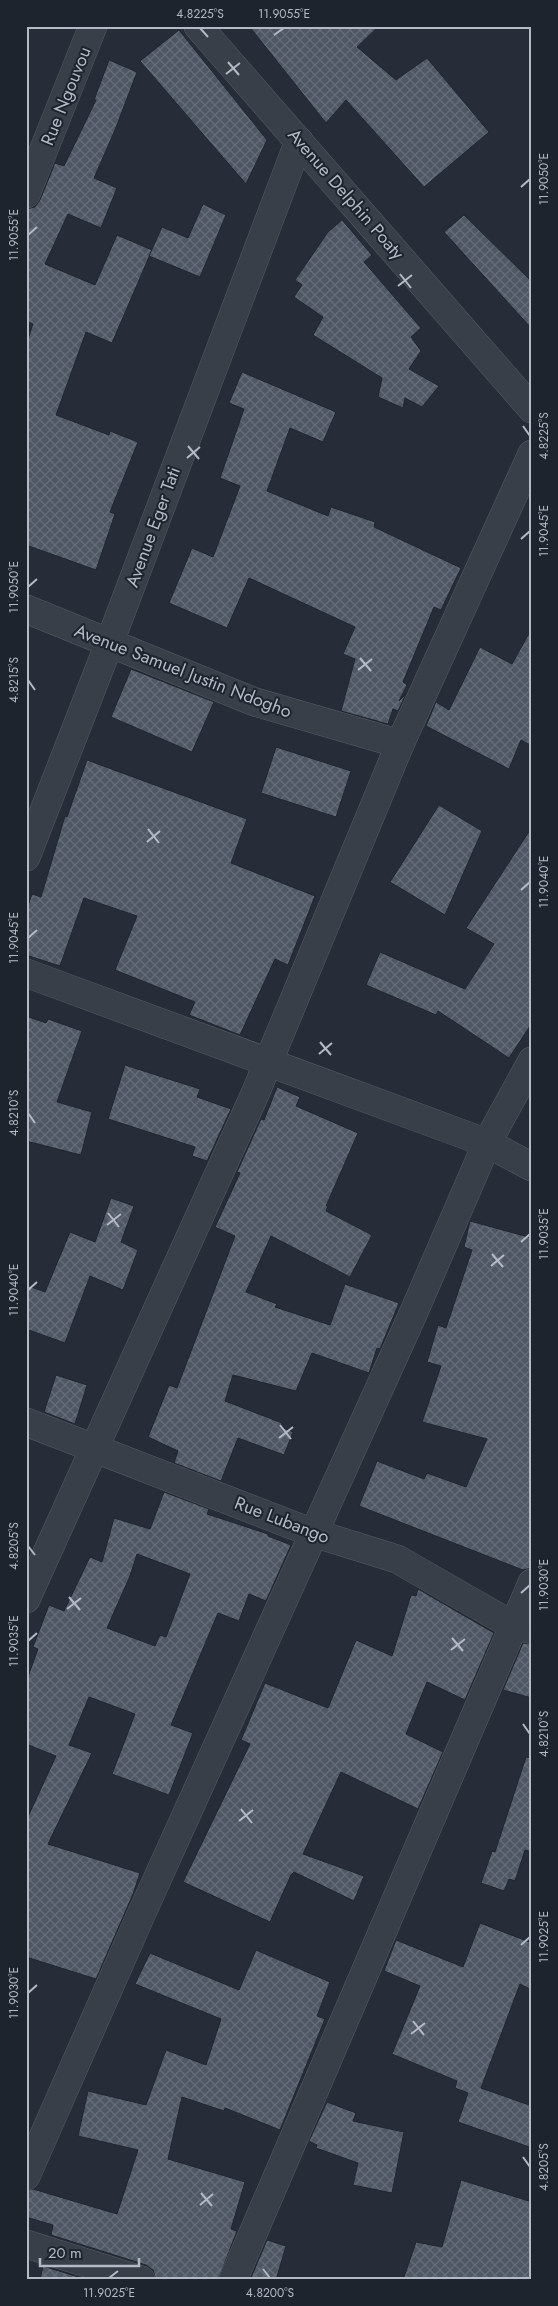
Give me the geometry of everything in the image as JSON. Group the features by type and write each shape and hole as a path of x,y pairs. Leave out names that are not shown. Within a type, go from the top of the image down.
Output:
{"street":[{"name":"Rue Ngouvou","path":"26,194 93,26"},
{"name":"Avenue Delphin Poaty","path":"198,26 532,409"},
{"name":"Avenue Eger Tati","path":"26,857 109,644 299,141"},
{"path":"26,1599 96,1448 268,1062 400,744 532,454"},
{"name":"Avenue Samuel Justin Ndogho","path":"26,609 255,702 400,744"},
{"path":"26,973 487,1143 532,1167"},
{"path":"26,2176 140,1917 413,1314 487,1143 532,1061"},
{"name":"Rue Lubango","path":"26,1422 313,1534 397,1560 522,1627"},
{"path":"233,2280 522,1627 532,1584"},
{"path":"26,2244 141,2280"}],"building":[{"path":"249,26 379,26 357,47 396,80 427,58 489,132 424,187 346,100 326,123"},
{"path":"179,30 267,140 246,184 140,61"},
{"path":"109,60 137,72 94,178 117,188 101,228 68,214 45,264 95,285 117,235 152,250 112,343 86,332 56,415 109,435 110,431 138,442 110,512 115,514 96,570 26,545 26,345 33,324 26,321 26,209 35,207 40,200 55,163 64,166 96,100 94,100"},
{"path":"203,204 226,215 200,277 149,256 162,227 188,238"},
{"path":"464,215 532,282 532,329 444,232"},
{"path":"342,220 372,255 364,262 421,328 411,337 421,351 409,369 439,386 422,407 405,398 403,408 378,397 382,378 313,335 323,317 294,297 302,285 295,280 328,232"},
{"path":"242,372 336,412 323,442 290,428 267,491 328,516 331,507 375,522 374,527 461,568 441,610 434,607 403,682 407,685 399,701 406,694 398,711 393,709 388,724 341,711 355,659 343,654 355,627 249,578 227,628 169,603 192,548 213,557 240,486 220,478 244,409 229,403"},
{"path":"532,628 532,746 521,740 509,769 426,726 436,702 449,710 480,647 512,664"},
{"path":"131,669 214,702 192,752 111,717"},
{"path":"276,747 351,771 336,817 261,793"},
{"path":"87,760 247,819 231,863 315,896 288,965 275,959 240,1035 189,1015 195,1002 115,970 137,916 84,898 60,966 26,955 26,911 32,894 41,897 65,816 67,817"},
{"path":"439,805 482,831 445,915 390,882"},
{"path":"532,827 532,1023 509,1058 438,1011 436,1015 366,985 380,952 465,989 494,944 466,928"},
{"path":"26,1016 46,1023 48,1019 82,1031 57,1102 92,1112 81,1155 26,1141"},
{"path":"125,1065 200,1089 197,1097 231,1109 207,1161 192,1156 195,1147 108,1119"},
{"path":"277,1087 300,1097 296,1106 358,1133 326,1206 328,1206 326,1211 372,1235 350,1277 271,1236 246,1292 277,1304 275,1307 330,1325 345,1284 399,1303 380,1349 377,1348 369,1373 312,1353 296,1391 233,1375 225,1401 282,1423 281,1427 293,1432 284,1455 238,1438 221,1481 174,1463 178,1451 148,1437 169,1385 177,1388 235,1236 215,1227 240,1173 237,1172 261,1119 264,1120"},
{"path":"111,1198 134,1206 121,1242 138,1250 123,1290 90,1276 65,1343 26,1329 26,1285 45,1292 70,1232 95,1242"},
{"path":"470,1221 532,1238 532,1568 523,1570 359,1506 377,1461 424,1479 427,1473 466,1487 487,1439 422,1422 441,1366 427,1362 438,1325 446,1328 472,1250 464,1247"},
{"path":"56,1375 87,1385 75,1424 44,1412"},
{"path":"164,1492 209,1509 207,1514 268,1534 268,1536 291,1545 266,1601 249,1594 239,1621 218,1613 171,1725 193,1733 169,1795 112,1774 135,1714 89,1697 69,1745 92,1753 48,1844 140,1873 133,1894 96,1979 26,1957 26,1821 56,1756 26,1744 26,1682 38,1649 33,1647 49,1605 64,1611 90,1557 102,1562 114,1518 150,1529","holes":["137,1554 190,1574 166,1637 160,1635 155,1646 107,1628 130,1576"]},
{"path":"418,1589 494,1633 465,1700 427,1682 406,1734 443,1752 418,1809 341,1772 303,1854 364,1876 354,1901 294,1872 270,1922 183,1882 250,1744 241,1740 265,1683 328,1708 356,1640 392,1656 411,1595 416,1596"},
{"path":"523,1643 532,1644 532,1698 503,1690"},
{"path":"526,1757 532,1758 532,1852 525,1850 515,1881 509,1879 504,1891 481,1883 492,1851 495,1852"},
{"path":"480,1923 532,1943 532,1990 520,1984 481,2088 532,2106 532,2148 458,2122 468,2093 455,2088 457,2081 392,2054 420,1986 384,1971 396,1940 463,1967"},
{"path":"256,1950 330,1982 317,2016 325,2019 280,2130 225,2108 224,2111 182,2097 168,2159 245,2182 231,2229 237,2231 218,2280 156,2280 153,2270 146,2265 51,2235 53,2225 26,2217 26,2191 33,2189 117,2214 138,2150 78,2136 88,2091 146,2105 166,2050 206,2065 221,2019 135,1984 150,1953 239,1990"},
{"path":"327,2102 356,2113 353,2121 404,2132 392,2193 353,2185 358,2163 316,2148 317,2145 309,2141"},
{"path":"461,2180 532,2202 532,2280 403,2280 416,2242 442,2247"},
{"path":"267,2240 286,2246 276,2280 250,2280"},
{"path":"43,2266 88,2280 40,2280"}]}
